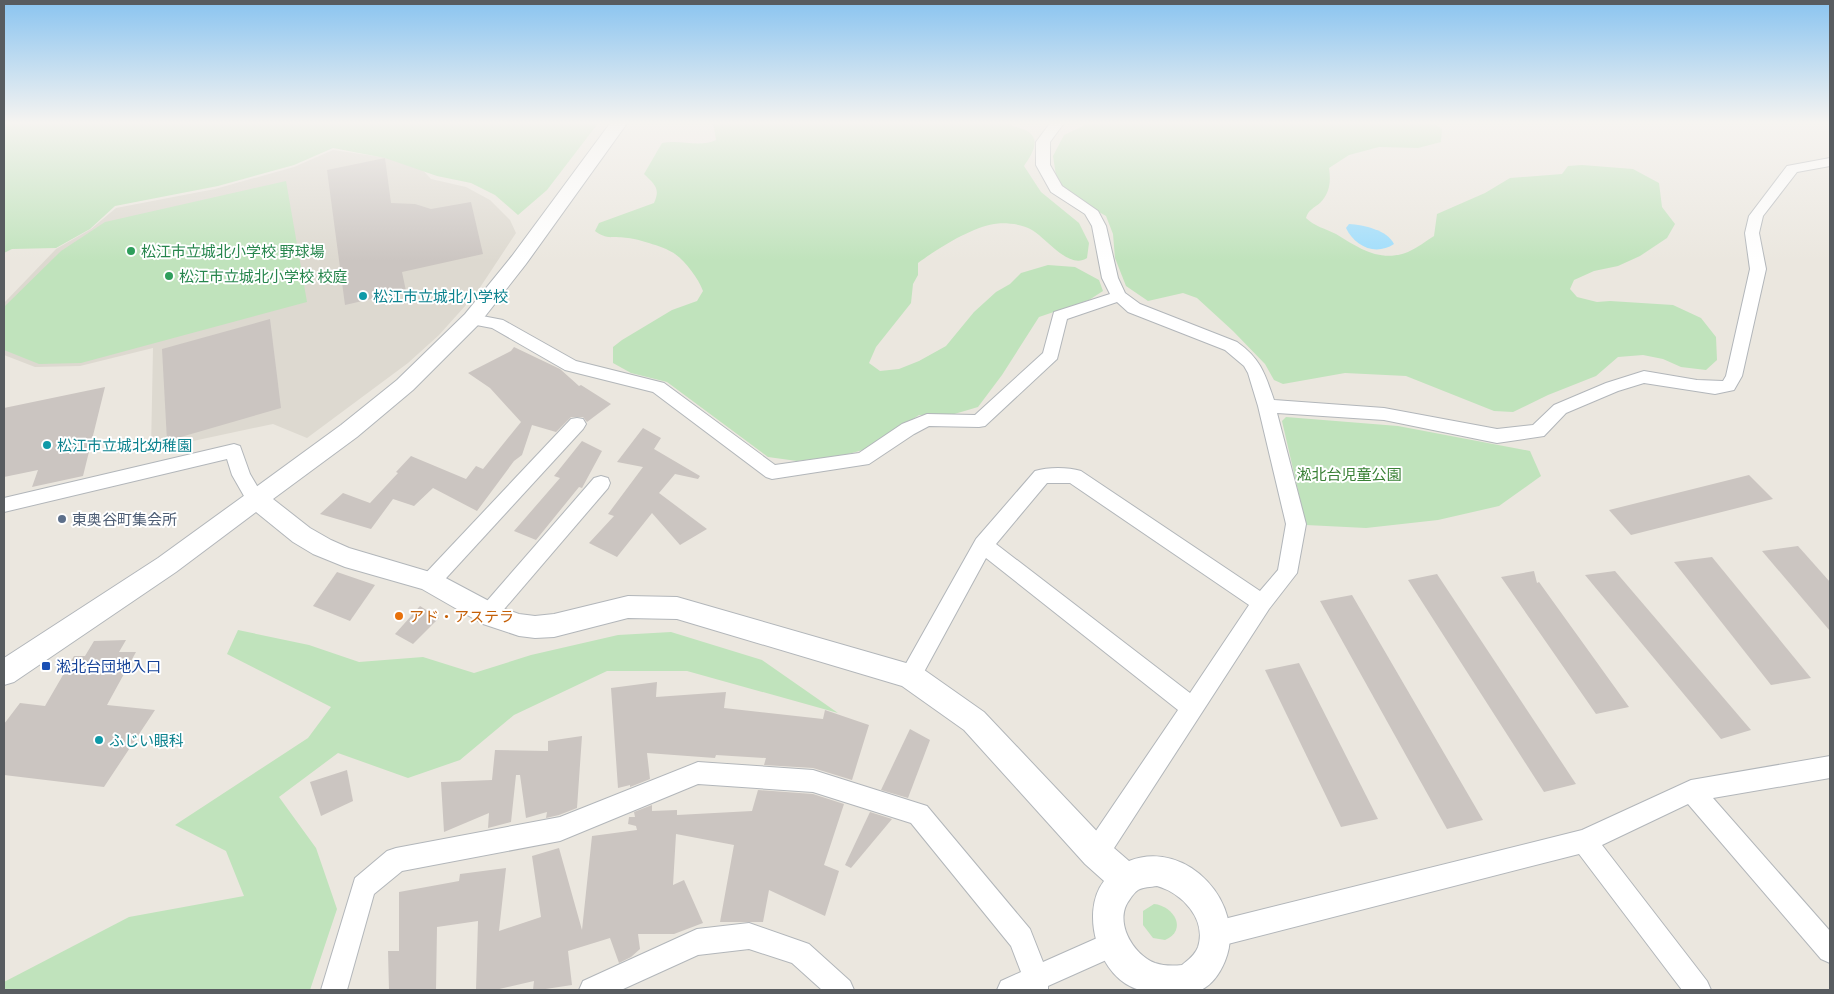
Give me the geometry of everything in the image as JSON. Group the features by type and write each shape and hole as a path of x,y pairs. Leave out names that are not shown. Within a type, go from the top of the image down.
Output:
{"street":[{"path":"4,673 167,565 255,498 349,431 405,385 472,319 519,260 586,168"},
{"path":"1045,168 1056,189 1091,212 1099,226 1110,278 1120,296 1134,308 1231,346 1251,363 1267,406 1296,524 1287,573 1262,603 1096,853"},
{"path":"1267,406 1384,414 1465,428 1497,436 1538,431 1560,409 1612,387 1644,377 1715,388 1728,386 1734,376 1758,270 1752,233 1756,216 1792,169 1795,168"},
{"path":"472,319 497,324 571,366 658,387 772,472 864,459 908,429 928,420 979,420 1051,355 1060,316 1120,296"},
{"path":"430,582 577,424"},
{"path":"4,504 234,451 241,475 255,498 299,534 333,552 430,582 455,594 487,615 511,624 536,627 560,624 614,609 677,608 910,676 974,721 1096,853 1126,880"},
{"path":"910,676 983,545 1042,476 1074,476 1262,603"},
{"path":"487,615 601,483"},
{"path":"983,545 1192,708"},
{"path":"1216,934 1584,841 1691,791 1828,770"},
{"path":"334,990 364,887 396,860 560,829 698,773 813,781 919,814 1021,938 1036,984"},
{"path":"1691,791 1830,950"},
{"path":"1584,841 1698,990"},
{"path":"1157,871 1174,875 1190,885 1204,898 1212,915 1216,934 1213,952 1197,984 1157,982 1139,974 1124,961 1113,944 1108,926 1108,908 1115,892 1126,880 1140,873 1157,871"},
{"path":"592,990 697,942 749,936 800,953 841,990"},
{"path":"1010,990 1036,984 1113,944"}],"shaded area":[{"name":"松江市立城北小学校","path":"289,168 421,168 431,179 466,187 490,200 510,220 516,233 475,295 439,335 408,363 307,438 273,424 151,450 153,348 80,366 35,367 4,355 4,303 56,249 91,229 116,208 215,189"}],"green space":[{"path":"4,168 282,168 218,186 115,206 90,229 56,248 12,249 4,253"},
{"path":"415,168 564,168 547,190 518,215 495,195 471,183 437,176"},
{"path":"647,168 1026,168 1041,192 1079,223 1089,243 1087,258 1080,261 1065,257 1032,230 1013,224 998,223 985,226 954,240 918,263 918,275 913,284 911,303 876,347 869,363 880,371 899,369 919,361 946,346 974,312 1021,273 1048,265 1075,267 1099,280 1103,291 1089,300 1039,317 1002,375 978,407 951,415 919,415 870,448 841,456 797,461 768,457 667,382 631,373 613,363 613,347 672,310 697,301 703,291 687,266 679,257 671,252 645,242 628,238 607,237 595,231 599,223 654,203 657,190 644,174"},
{"path":"1055,168 1329,168 1330,182 1328,191 1306,218 1362,249 1388,256 1408,252 1434,236 1437,214 1485,193 1510,178 1562,174 1566,168 1633,169 1659,183 1662,207 1675,224 1667,238 1640,256 1618,266 1594,271 1574,280 1570,289 1577,297 1597,302 1610,301 1673,305 1701,318 1716,337 1717,360 1706,370 1681,367 1663,359 1643,355 1618,357 1596,376 1548,395 1513,412 1494,411 1406,376 1345,373 1283,384 1274,380 1265,364 1197,298 1183,293 1148,301 1126,286 1115,258 1113,234 1106,216 1076,199 1057,182"},
{"name":"松江市立城北小学校 校庭","path":"286,181 307,302 81,363 39,364 4,350 4,307 61,251 105,222"},
{"name":"淞北台児童公園","path":"1286,417 1398,426 1530,451 1541,476 1499,506 1438,520 1366,528 1306,525 1282,421"},
{"path":"238,630 309,645 359,662 423,657 474,673 531,655 618,635 671,632 762,660 838,713 687,671 607,671 514,715 460,760 408,778 338,753 279,797 316,848 337,909 310,990 4,990 4,982 129,917 244,896 226,851 175,825 308,738 331,707 227,654"},
{"path":"1154,904 1167,909 1176,919 1176,930 1172,936 1165,940 1153,938 1143,925 1143,911"}],"water":[{"path":"1349,224 1368,227 1381,232 1391,239 1394,244 1380,249 1367,248 1360,245 1346,228"}],"building":[{"path":"386,168 391,203 415,204 431,209 471,202 483,254 402,272 406,291 345,305 327,170"},
{"path":"270,319 281,408 167,441 162,349"},
{"path":"514,347 560,369 579,386 581,385 611,404 587,422 583,417 571,417 556,432 532,425 522,455 514,461 477,511 433,488 414,506 393,499 371,529 320,514 343,493 370,503 411,456 466,479 476,466 483,469 521,422 490,388 468,373 511,351"},
{"name":"松江市立城北幼稚園","path":"105,387 83,476 32,487 38,470 4,477 4,408"},
{"path":"643,428 661,438 654,449 700,476 698,479 675,474 659,493 707,529 680,545 652,513 617,557 589,543 614,516 608,514 643,467 617,462"},
{"path":"582,441 602,451 582,488 579,487 536,540 514,531 560,478 554,476"},
{"path":"1749,475 1773,499 1631,535 1609,510"},
{"path":"1798,546 1830,582 1830,631 1762,551"},
{"path":"1712,557 1811,678 1771,685 1674,562"},
{"path":"1534,571 1537,583 1539,582 1629,707 1596,714 1501,577"},
{"path":"1615,571 1751,730 1721,739 1585,575"},
{"path":"337,572 375,585 350,621 313,606"},
{"path":"1437,574 1576,784 1544,792 1408,580"},
{"path":"1352,595 1483,820 1447,829 1320,601"},
{"path":"420,606 439,618 413,644 395,634"},
{"path":"126,640 119,652 136,652 107,705 155,710 104,787 4,775 4,724 20,703 45,706 74,656 85,656 94,641"},
{"path":"1299,663 1378,819 1341,827 1265,670"},
{"path":"657,682 656,697 726,692 724,708 823,719 825,710 869,725 852,780 813,768 764,765 766,758 716,755 715,758 647,753 650,779 630,787 630,785 618,788 611,688"},
{"path":"910,729 930,740 908,798 881,790"},
{"path":"582,736 577,808 546,818 547,812 526,818 520,775 516,775 511,822 488,828 489,813 444,832 441,782 492,780 495,750 548,751 548,741"},
{"path":"347,770 353,801 321,816 310,782"},
{"path":"758,790 813,794 844,804 824,865 839,871 825,916 769,890 763,922 720,922 734,845 676,834 673,885 684,880 703,923 674,934 638,934 640,949 631,957 619,963 610,938 568,951 572,985 539,990 533,990 534,981 495,990 476,990 478,921 437,927 436,990 389,990 388,951 399,951 399,892 459,881 460,874 506,868 499,931 541,917 532,856 559,848 582,930 592,836 637,830 636,826 628,824 629,817 635,817 634,812 652,805 652,811 677,810 677,815 752,811"},
{"path":"870,812 892,819 851,868 845,865"}],"place":[{"name":"松江市立城北小学校 野球場","path":"131,251"},
{"name":"松江市立城北小学校 校庭","path":"169,276"},
{"name":"松江市立城北小学校","path":"363,296"},
{"name":"松江市立城北幼稚園","path":"47,445"},
{"name":"東奥谷町集会所","path":"62,519"},
{"name":"アド・アステラ","path":"399,616"},
{"name":"淞北台団地入口","path":"46,666"},
{"name":"ふじい眼科","path":"99,740"}]}
